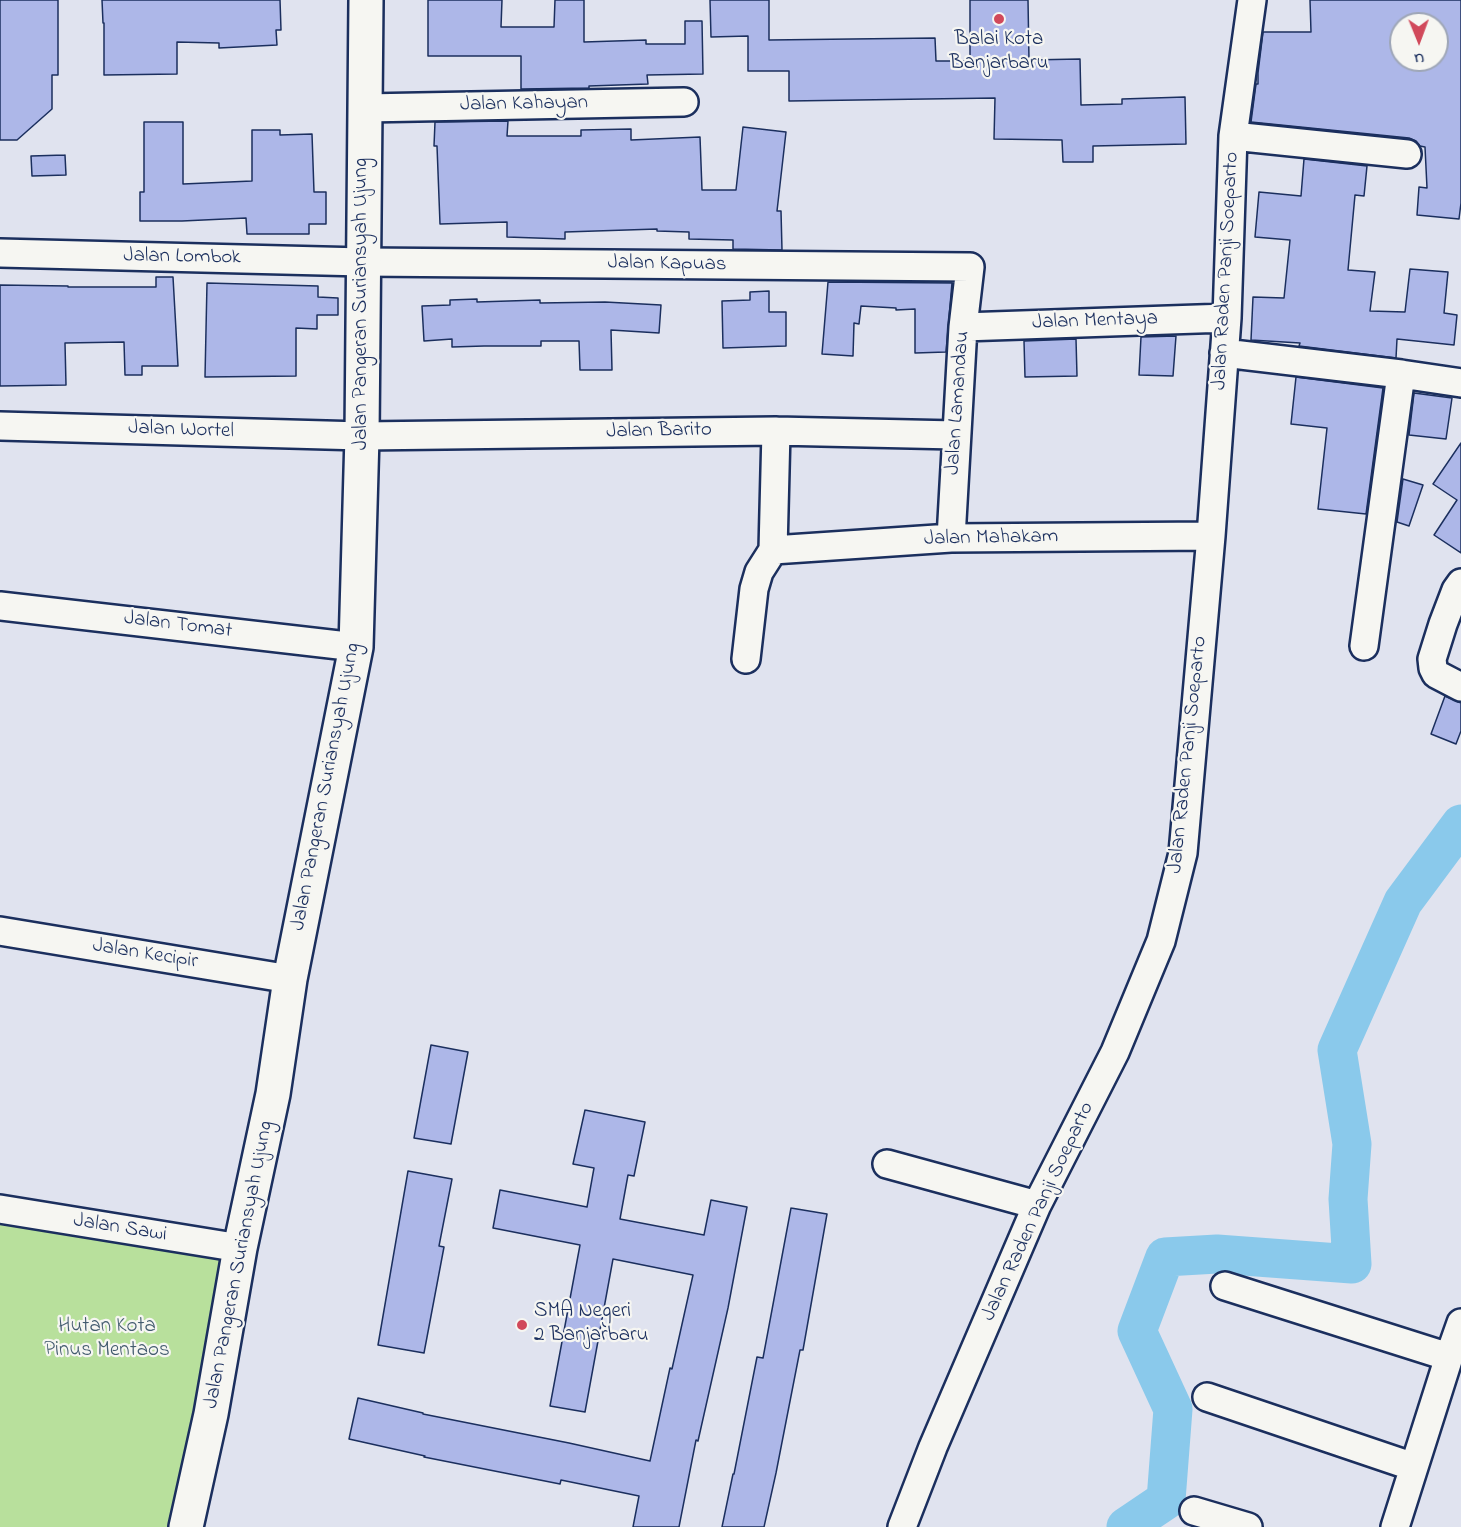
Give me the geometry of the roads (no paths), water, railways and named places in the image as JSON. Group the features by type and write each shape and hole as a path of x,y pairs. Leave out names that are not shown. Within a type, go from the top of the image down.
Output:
{"main road":[{"name":"Jalan Pangeran Suriansyah Ujung","path":"186,1527 211,1414 240,1248 273,1094 290,979 356,647 362,436 366,0"}],"street":[{"name":"Jalan Raden Panji Soeparto","path":"902,1527 933,1447 1037,1205 1115,1052 1157,951 1183,853 1211,536 1227,318 1233,135 1252,0"},
{"name":"Jalan Kahayan","path":"365,108 684,102"},
{"path":"1233,135 1407,153"},
{"name":"Jalan Lombok","path":"0,253 363,262"},
{"name":"Jalan Kapuas","path":"363,262 970,267"},
{"name":"Jalan Lamandau","path":"951,538 963,327 970,267"},
{"name":"Jalan Mentaya","path":"963,327 1227,318"},
{"path":"1224,353 1461,383"},
{"path":"1364,646 1401,374"},
{"name":"Jalan Wortel","path":"0,426 362,436"},
{"path":"746,659 754,589 759,572 772,550 776,431"},
{"name":"Jalan Barito","path":"362,436 776,431 956,435"},
{"name":"Jalan Mahakam","path":"772,550 951,538 1211,536"},
{"path":"1461,583 1443,624 1432,659 1432,668 1436,674 1461,687"},
{"name":"Jalan Tomat","path":"0,606 356,647"},
{"name":"Jalan Kecipir","path":"0,931 290,979"},
{"path":"887,1164 1037,1205"},
{"name":"Jalan Sawi","path":"0,1209 240,1248"},
{"path":"1225,1286 1449,1357"},
{"path":"1395,1527 1461,1323"},
{"path":"1208,1396 1414,1467"},
{"path":"1194,1511 1248,1527"}],"waterway":[{"path":"1126,1527 1166,1500 1173,1409 1137,1331 1165,1257 1217,1254 1352,1264 1348,1199 1352,1144 1337,1050 1403,902 1461,824"}],"place":[{"name":"Balai Kota Banjarbaru","path":"999,19"},
{"name":"SMA Negeri 2 Banjarbaru","path":"522,1325"}],"park label":[{"name":"Hutan Kota Pinus Mentaos","path":"107,1340"}]}
